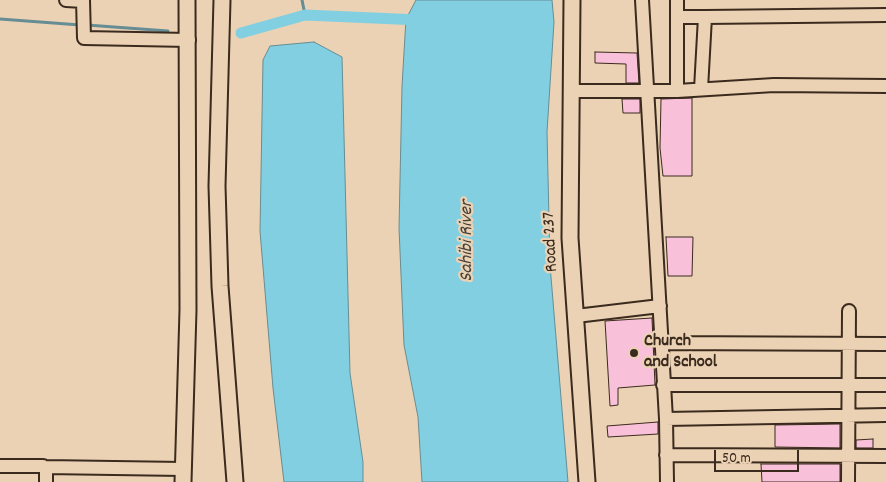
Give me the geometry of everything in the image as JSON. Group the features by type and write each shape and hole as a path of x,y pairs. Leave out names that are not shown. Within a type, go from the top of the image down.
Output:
{"street":[{"path":"66,0 84,4 84,38 189,40"},
{"path":"0,466 183,475 188,300 189,40 187,0"},
{"path":"222,0 217,186 220,286 235,482"},
{"name":"Road 237","path":"572,0 570,238 587,482"},
{"path":"642,0 666,419 667,482"},
{"path":"677,0 677,91"},
{"path":"677,17 886,15"},
{"path":"701,89 705,17"},
{"path":"572,92 677,91 774,85 886,86"},
{"path":"576,316 660,306"},
{"path":"848,482 847,386 849,311"},
{"path":"662,343 886,344"},
{"path":"663,385 886,385"},
{"path":"666,419 886,415"},
{"path":"666,455 886,456"},
{"path":"45,467 46,482"}],"water":[{"name":"Sahibi River","path":"416,0 552,0 554,22 547,132 550,265 568,482 422,482 418,417 404,345 399,228 402,86 406,19"},
{"path":"314,42 342,57 350,373 363,462 363,482 284,482 273,388 260,231 263,60 270,46"}],"building":[{"path":"595,52 637,53 639,83 626,83 626,64 595,63"},
{"path":"692,98 692,176 663,176 660,148 661,99"},
{"path":"622,99 640,99 640,113 623,113"},
{"path":"666,237 693,237 692,276 668,276"},
{"name":"Church and School","path":"652,318 655,385 618,388 618,405 610,406 605,321"},
{"path":"658,422 658,434 608,437 607,426"},
{"path":"840,424 840,448 775,447 775,425"},
{"path":"873,439 873,448 856,448 856,440"},
{"path":"761,464 840,464 840,482 762,482"}],"waterway":[{"path":"302,0 305,15"},
{"path":"241,33 305,15 419,20"},
{"path":"0,19 80,25"},
{"path":"87,25 168,31"}],"place":[{"name":"Church and School","path":"634,353"}]}
